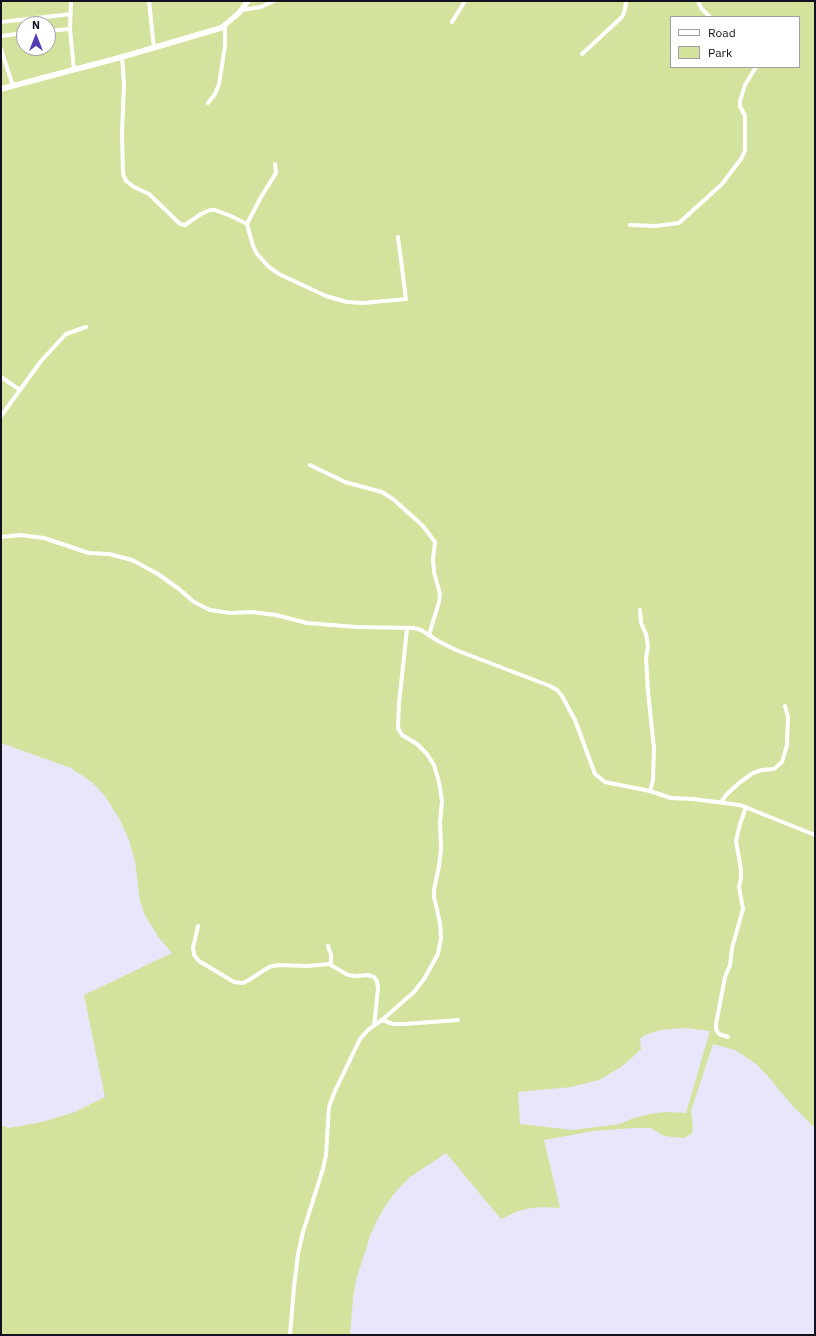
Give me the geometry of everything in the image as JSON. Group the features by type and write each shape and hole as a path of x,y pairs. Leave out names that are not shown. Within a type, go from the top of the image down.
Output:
{"street":[{"path":"71,1 70,29 74,70"},
{"path":"149,1 154,48"},
{"path":"1,89 122,57 221,28 241,10 248,1"},
{"path":"241,10 261,7 274,1"},
{"path":"452,22 465,1"},
{"path":"582,54 622,17 625,10 626,1"},
{"path":"698,1 701,8 709,16"},
{"path":"1,22 71,14"},
{"path":"208,103 215,94 219,84 225,46 225,25"},
{"path":"56,30 70,29"},
{"path":"1,36 16,34"},
{"path":"1,49 13,86"},
{"path":"122,57 124,84 122,133 123,174 126,182 149,194 180,224 185,225 201,214 210,210 215,210 232,216 247,224"},
{"path":"630,225 656,226 679,222 722,184 741,159 745,151 745,122 740,101 745,85 755,68"},
{"path":"276,164 276,173 247,224 255,250 261,259 284,277 342,302 352,303 406,299 398,237"},
{"path":"1,416 40,361 66,334 86,327"},
{"path":"1,377 20,390"},
{"path":"310,465 345,482 382,492 393,499 423,526 435,542 433,559 434,572 440,598 429,634"},
{"path":"1,537 20,535 44,538 89,553 109,554 132,560 158,574 194,602 210,610 230,613 252,612 276,615 307,623 357,627 414,628 420,630 456,650 557,690 562,696 575,720 592,768 599,779 611,784 650,791 671,798 693,799 740,805 815,834"},
{"path":"640,610 648,646 646,658 648,692 654,748 653,780 650,791"},
{"path":"290,1335 298,1254 326,1155 329,1108 352,1052 360,1039 414,992 424,979 438,954 441,938 440,923 434,897 441,849 440,822 442,801 439,782 434,765 427,754 418,744 402,735 398,728 399,703 407,628"},
{"path":"721,802 739,783 753,773 762,770 774,769 782,762 787,745 788,717 785,706"},
{"path":"728,1037 719,1034 716,1029 716,1024 725,977 730,965 733,942 743,908 739,887 741,870 736,841 746,807"},
{"path":"198,926 193,948 194,955 199,961 234,982 243,983 269,967 278,965 308,966 326,964 331,965 348,975 368,975 376,979 378,989 374,1026"},
{"path":"328,946 331,955 331,965"},
{"path":"382,1020 393,1024 458,1020"}],"green space":[{"path":"1,1 815,1 815,1128 790,1103 755,1063 735,1050 713,1044 691,1111 693,1128 692,1133 688,1136 683,1138 664,1136 651,1128 632,1128 594,1131 544,1140 560,1208 531,1208 518,1211 501,1219 446,1153 410,1177 387,1203 370,1236 356,1280 350,1335 1,1335 1,1125 8,1128 42,1122 75,1112 105,1097 84,995 172,953 159,938 145,915 140,901 135,861 129,840 120,820 105,796 93,783 71,768 1,743","holes":["685,1028 710,1031 686,1113 667,1112 650,1114 634,1118 620,1124 573,1130 520,1124 518,1092 571,1087 599,1080 621,1067 635,1055 641,1049 640,1039 645,1035 661,1030"]}]}
